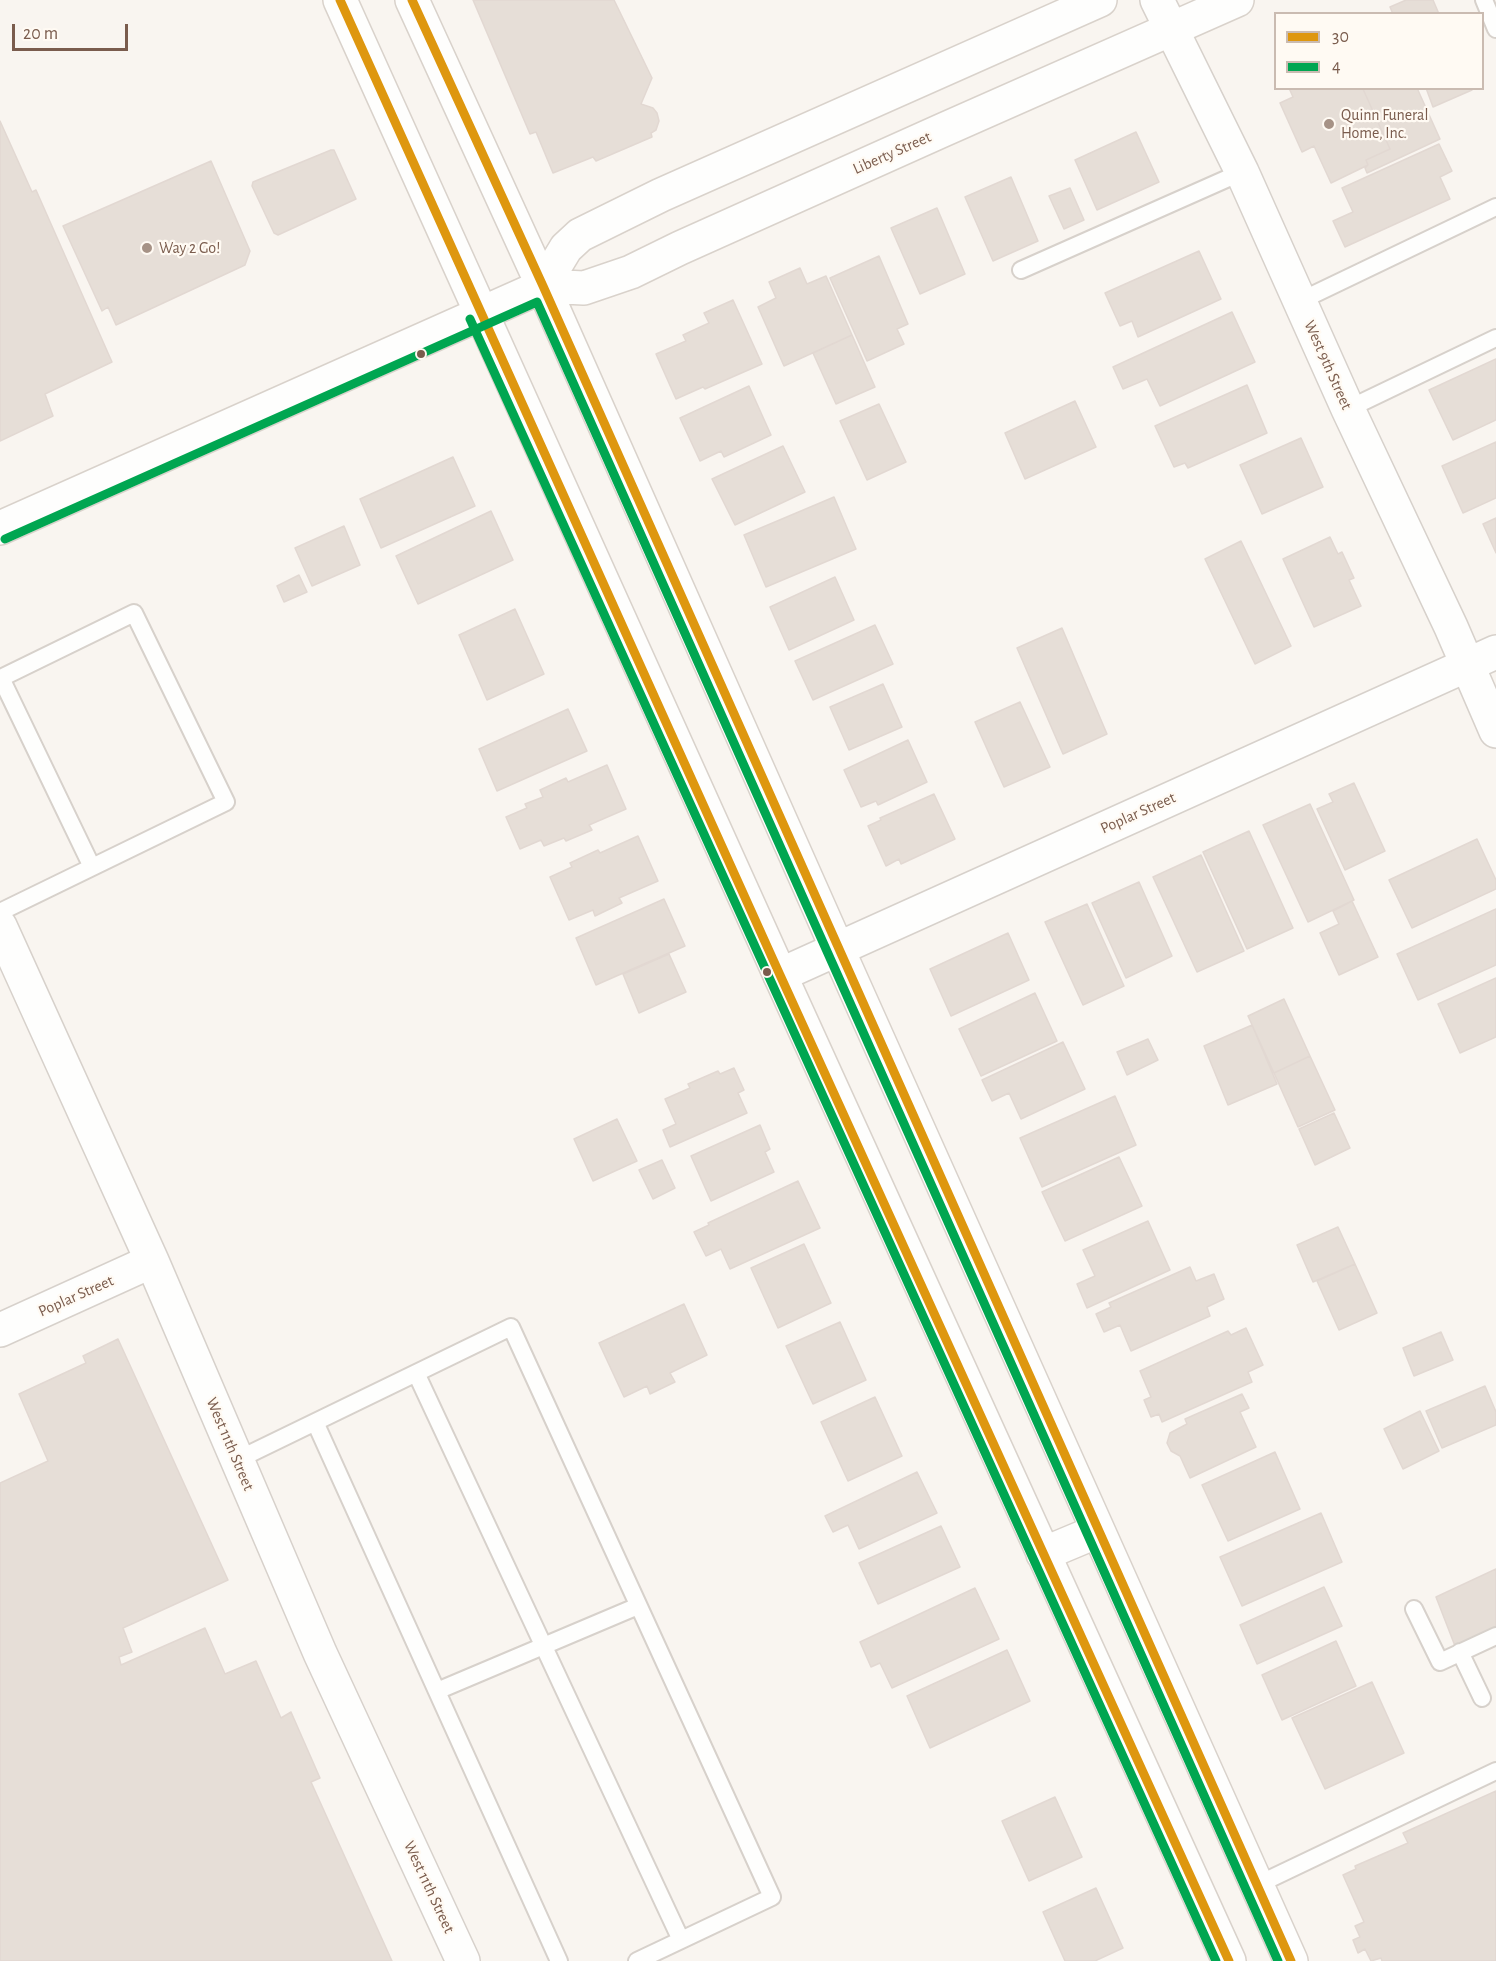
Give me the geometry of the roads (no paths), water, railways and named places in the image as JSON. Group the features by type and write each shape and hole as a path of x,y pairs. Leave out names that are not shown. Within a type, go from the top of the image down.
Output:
{"street":[{"path":"340,0 780,975 1229,1961"},
{"path":"412,0 543,286 1291,1961"},
{"path":"543,286 566,248 580,235 661,195 1100,0"},
{"name":"Liberty Street","path":"0,528 543,286 584,288 631,272 1164,14 1237,0"},
{"name":"West 9th Street","path":"1164,14 1242,172 1348,410 1451,627 1496,731"},
{"name":"Poplar Street","path":"780,975 1496,652"},
{"name":"West 11th Street","path":"0,926 152,1261 320,1653 463,1961"},
{"name":"Poplar Street","path":"0,1330 152,1261"},
{"path":"1043,1554 1098,1531"}],"lane":[{"path":"1484,0 1496,29"},
{"path":"1021,270 1242,172"},
{"path":"1300,301 1496,207"},
{"path":"1348,410 1496,338"},
{"path":"0,912 226,802 134,613 1,678 92,867"},
{"path":"237,1460 511,1328 772,1897 637,1961"},
{"path":"416,1373 681,1940"},
{"path":"315,1422 559,1961"},
{"path":"437,1691 638,1606"},
{"path":"1414,1608 1440,1662 1496,1636"},
{"path":"1460,1652 1482,1698"},
{"path":"1257,1885 1496,1771"}],"place":[{"name":"Quinn Funeral Home, Inc.","path":"1329,124"},
{"name":"Way 2 Go!","path":"147,248"}]}
